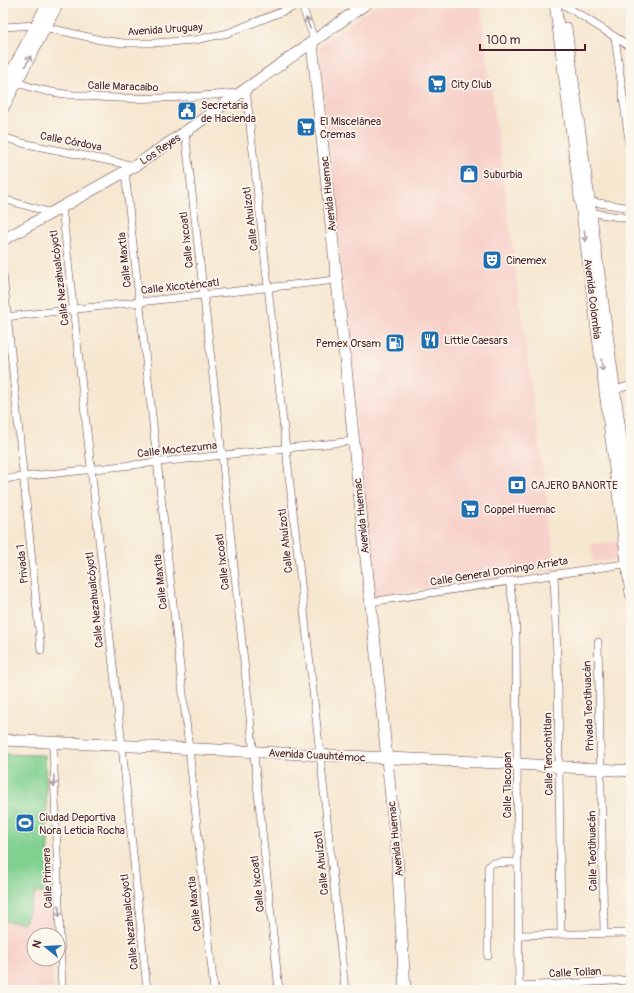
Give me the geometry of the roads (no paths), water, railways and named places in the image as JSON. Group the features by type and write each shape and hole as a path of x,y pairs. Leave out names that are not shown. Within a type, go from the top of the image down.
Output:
{"street":[{"path":"41,26 48,3"},
{"path":"3,108 9,83 41,26 58,3"},
{"path":"301,3 313,36 312,43"},
{"name":"Avenida Uruguay","path":"3,27 41,26 82,36 123,43 154,43 195,40 228,33 301,3"},
{"name":"Los Reyes","path":"3,240 135,166 312,43 352,8 367,3"},
{"path":"561,3 631,47"},
{"name":"Avenida Colombia","path":"561,3 610,392 629,563 631,594"},
{"path":"615,36 631,156"},
{"name":"Avenida Huemac","path":"312,43 400,886 405,990"},
{"name":"Calle Maracaibo","path":"9,83 51,92 139,100 179,98 243,91"},
{"name":"Calle Ahuízotl","path":"243,91 268,288 345,990"},
{"name":"Calle Ixcoatl","path":"186,132 280,990"},
{"name":"Calle Córdova","path":"3,137 22,143 135,166"},
{"name":"Calle Maxtla","path":"125,172 190,748 214,990"},
{"path":"3,199 52,213"},
{"path":"586,206 631,208"},
{"path":"586,206 631,219"},
{"name":"Calle Nezahualcóyotl","path":"62,207 90,470 122,746 147,990"},
{"name":"Privada 1","path":"3,274 5,317 25,477 42,650"},
{"name":"Calle Xicoténcatl","path":"5,317 336,280"},
{"path":"610,392 631,385"},
{"name":"Avenida Colombia","path":"610,392 631,513"},
{"name":"Calle Moctezuma","path":"3,479 353,441"},
{"name":"Calle General Domingo Arrieta","path":"370,602 629,563"},
{"name":"Calle Tenochtitlan","path":"554,574 560,767 561,934"},
{"name":"Calle Tlacopan","path":"509,581 514,608 516,635 519,988"},
{"name":"Privada Teotihuacán","path":"598,642 601,769"},
{"name":"Avenida Cuauhtémoc","path":"3,740 320,754 631,771"},
{"name":"Calle Primera","path":"53,742 62,990"},
{"name":"Calle Teotihuacán","path":"601,769 604,933"},
{"path":"488,956 488,868 492,863 518,862"},
{"path":"519,935 631,933"},
{"name":"Calle Tollan","path":"519,988 631,980"}],"place":[{"name":"City Club","path":"437,84"},
{"name":"Secretaria de Hacienda","path":"187,111"},
{"name":"El Miscelánea Cremas","path":"306,127"},
{"name":"Suburbia","path":"469,174"},
{"name":"Cinemex","path":"492,260"},
{"name":"Little Caesars","path":"430,340"},
{"name":"Pemex Orsam","path":"395,343"},
{"name":"CAJERO BANORTE","path":"517,485"},
{"name":"Coppel Huemac","path":"470,509"},
{"name":"Ciudad Deportiva Nora Leticia Rocha","path":"25,823"}]}
